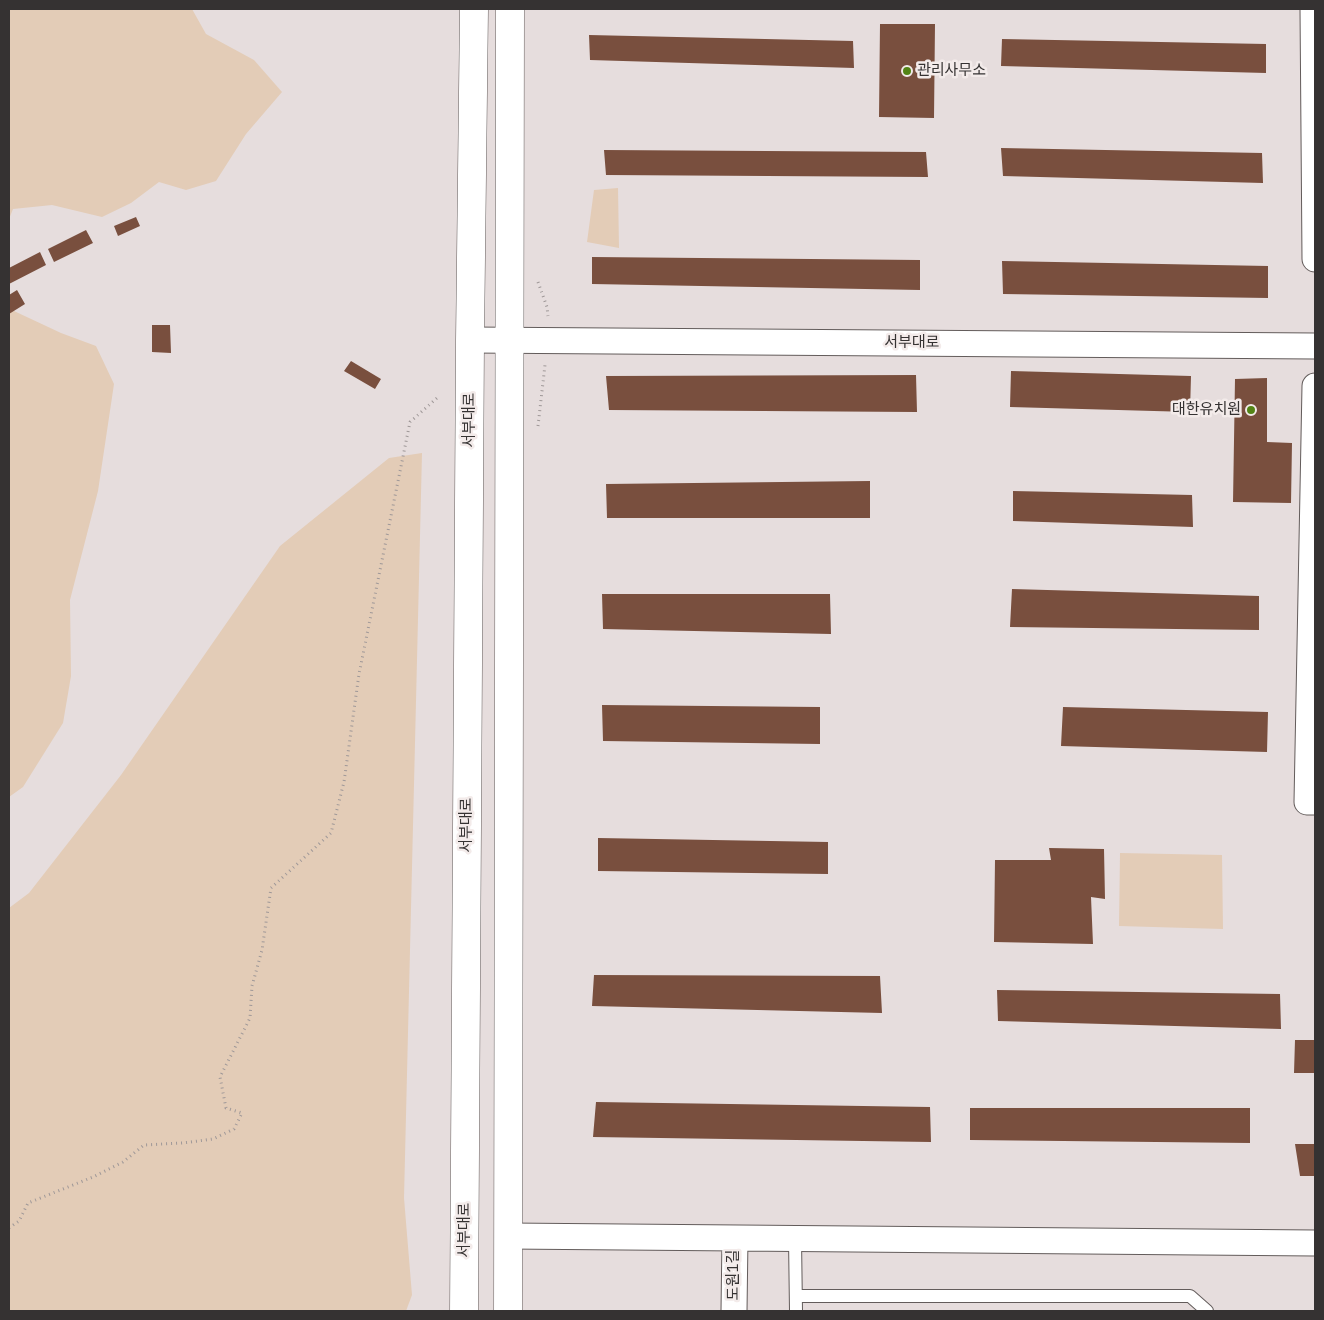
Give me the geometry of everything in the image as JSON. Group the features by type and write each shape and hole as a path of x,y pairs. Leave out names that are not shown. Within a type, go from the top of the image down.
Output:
{"main road":[{"name":"서부대로","path":"464,1311 474,9"},
{"path":"508,1311 510,9"}],"street":[{"path":"1313,9 1315,259"},
{"name":"서부대로","path":"470,340 1315,346"},
{"path":"1311,802 1315,386"},
{"path":"508,1236 1315,1243"},
{"name":"도원1길","path":"734,1311 735,1238"}],"lane":[{"path":"795,1239 796,1311"},
{"path":"796,1296 1190,1296 1208,1311"}],"path":[{"path":"9,1228 19,1221 28,1203 93,1177 124,1162 144,1145 213,1139 234,1129 242,1113 226,1108 220,1077 250,1018 252,986 262,950 271,888 331,833 344,782 358,674 410,422 437,398"}],"shaded area":[{"path":"9,9 192,9 206,34 254,60 282,92 246,134 216,181 186,190 159,182 131,203 102,217 52,205 13,209 9,219"},
{"path":"618,188 619,248 587,242 594,190"},
{"path":"9,297 14,311 61,333 96,346 114,384 98,491 70,600 71,676 63,723 23,787 9,797"},
{"path":"422,453 404,1198 412,1295 406,1311 9,1311 9,908 29,893 121,775 280,546 389,458"},
{"path":"1120,853 1222,855 1223,929 1119,926"}],"building":[{"name":"관리사무소","path":"880,24 935,24 934,118 879,117"},
{"path":"589,35 853,41 854,68 590,60"},
{"path":"1002,39 1266,44 1266,73 1001,66"},
{"path":"1001,148 1262,153 1263,183 1003,176"},
{"path":"604,150 926,152 928,177 606,175"},
{"path":"136,217 140,226 118,236 114,226"},
{"path":"86,230 93,243 54,262 48,249"},
{"path":"40,252 46,265 9,284 9,268"},
{"path":"592,257 920,260 920,290 592,284"},
{"path":"1002,261 1268,266 1268,298 1003,294"},
{"path":"17,290 25,304 9,314 9,295"},
{"path":"152,325 170,325 171,353 152,352"},
{"path":"351,361 381,379 375,389 344,371"},
{"path":"1011,371 1191,376 1190,412 1010,407"},
{"path":"916,375 917,412 609,410 606,376"},
{"name":"대한유치원","path":"1267,378 1267,442 1292,443 1291,503 1233,502 1235,379"},
{"path":"870,481 870,518 607,518 606,484"},
{"path":"1013,491 1192,495 1193,527 1013,521"},
{"path":"1012,589 1259,596 1259,630 1010,627"},
{"path":"602,594 830,594 831,634 603,629"},
{"path":"602,705 820,707 820,744 603,741"},
{"path":"1063,707 1268,712 1267,752 1061,746"},
{"path":"598,838 828,842 828,874 598,871"},
{"path":"1049,848 1104,849 1105,899 1091,897 1093,944 994,942 995,860 1051,860"},
{"path":"594,975 880,976 882,1013 592,1006"},
{"path":"997,990 1280,994 1281,1029 998,1021"},
{"path":"1295,1040 1315,1040 1315,1073 1294,1073"},
{"path":"596,1102 930,1107 931,1142 593,1137"},
{"path":"970,1108 1250,1108 1250,1143 970,1140"},
{"path":"1295,1144 1315,1144 1315,1176 1300,1176"}],"place":[{"name":"관리사무소","path":"907,71"},
{"name":"대한유치원","path":"1251,410"}]}
